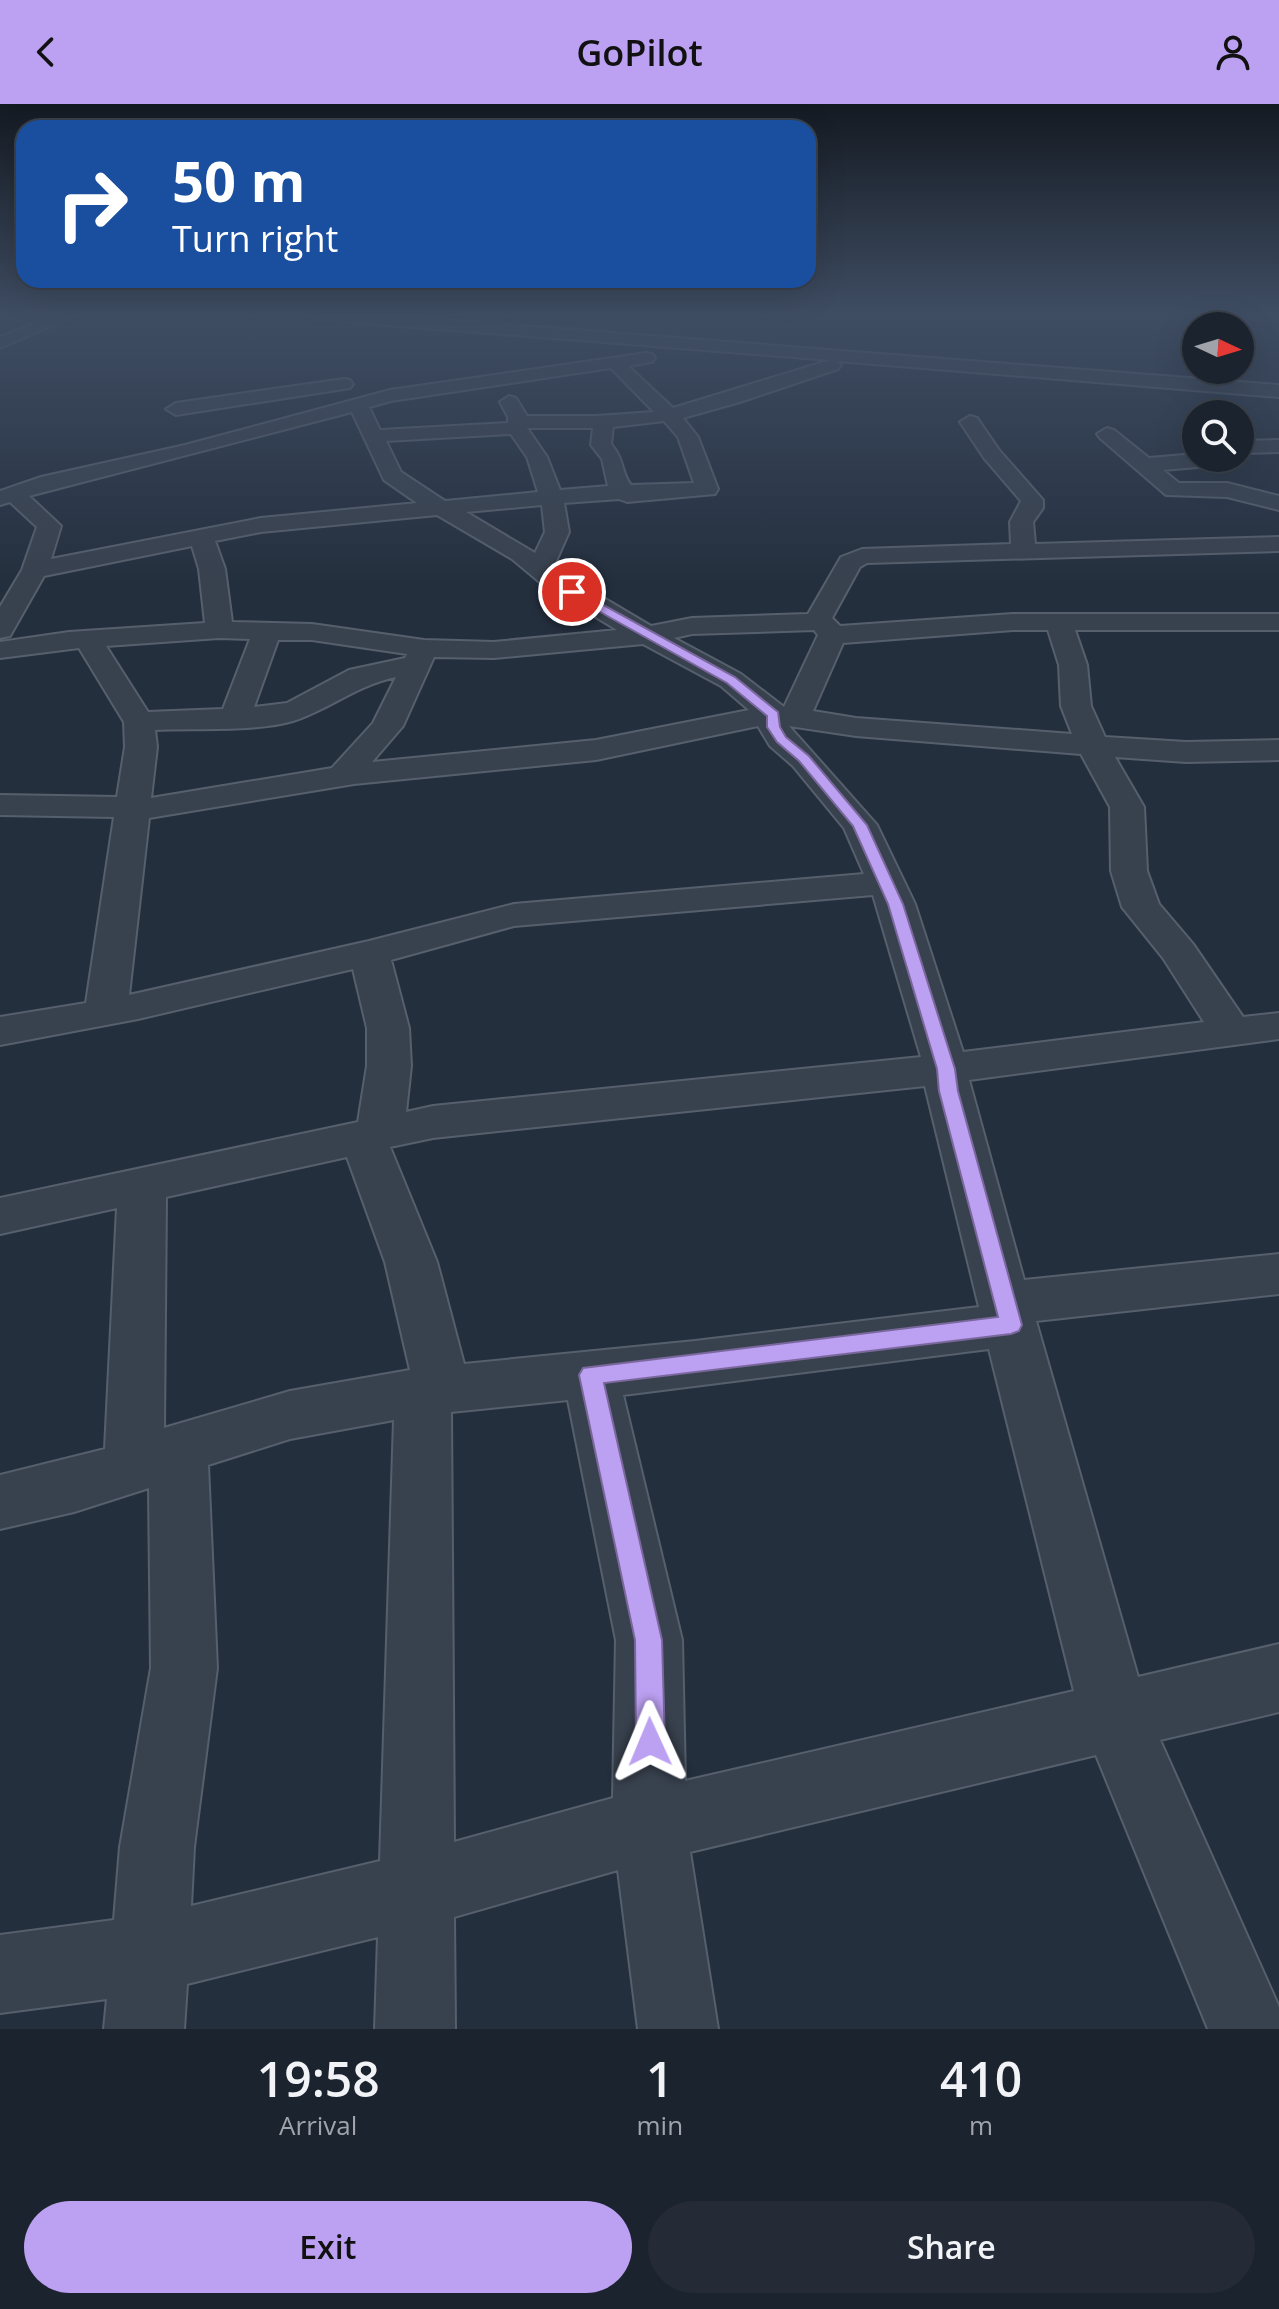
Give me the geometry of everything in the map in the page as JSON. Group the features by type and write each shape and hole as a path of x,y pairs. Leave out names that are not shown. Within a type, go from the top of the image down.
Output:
{"street":[{"path":"176,409 227,404"},
{"path":"6,495 315,404"},
{"path":"365,404 372,436 392,475 410,490 521,554 588,602 647,635 751,652 824,628 984,623 1279,622"},
{"path":"507,404 541,468 552,499 557,532 540,570"},
{"path":"35,570 261,525 587,494 627,495 707,489 688,437 658,404"},
{"path":"372,436 604,422 670,415 712,404"},
{"path":"604,422 601,445 612,458 616,482 627,495"},
{"path":"970,422 991,454 1032,500 1032,508 1023,514 1020,522 1025,551"},
{"path":"1107,434 1174,490 1227,490 1279,503"},
{"path":"1254,447 1279,446"},
{"path":"1142,464 1182,461"},
{"path":"541,468 613,465"},
{"path":"0,630 7,607 35,570 49,526 6,495"},
{"path":"201,536 212,569 219,630"},
{"path":"1248,2029 1114,1714 948,1091 946,1069 896,904 860,825 804,759 781,739 774,727 784,716 850,562 862,556 1279,544"},
{"path":"1059,623 1073,665 1076,706 1093,746 1127,807 1129,871 1141,907 1179,952 1232,1032"},
{"path":"139,722 279,715 298,709 359,676 421,656 647,635 683,627 751,652 784,716"},
{"path":"0,650 88,639 219,630 347,635 421,656"},
{"path":"235,717 267,631"},
{"path":"88,639 139,722 141,747 106,1010"},
{"path":"343,776 387,726 421,656"},
{"path":"0,805 157,808 343,776 596,750 784,716 856,727 1093,746 1186,752 1279,750"},
{"path":"0,1031 369,953 484,920 886,883"},
{"path":"369,953 388,1028 389,1066 371,1135 411,1262 432,1389 416,1890 415,2029"},
{"path":"0,1216 433,1122 946,1069 1279,1026"},
{"path":"142,1184 156,1458 184,1668 157,1847 144,2029"},
{"path":"0,1502 156,1458 289,1415 432,1389 591,1375 1279,1274"},
{"path":"591,1375 649,1640 649,1825 678,2029"},
{"path":"0,1974 150,1954 416,1890 649,1825 1114,1714 1279,1678"}],"route":[{"path":"572,592 731,680 751,695 773,714 774,727 781,739 804,759 860,825 896,904 946,1069 948,1091 1011,1325 591,1375 649,1640 650,1742"}]}
